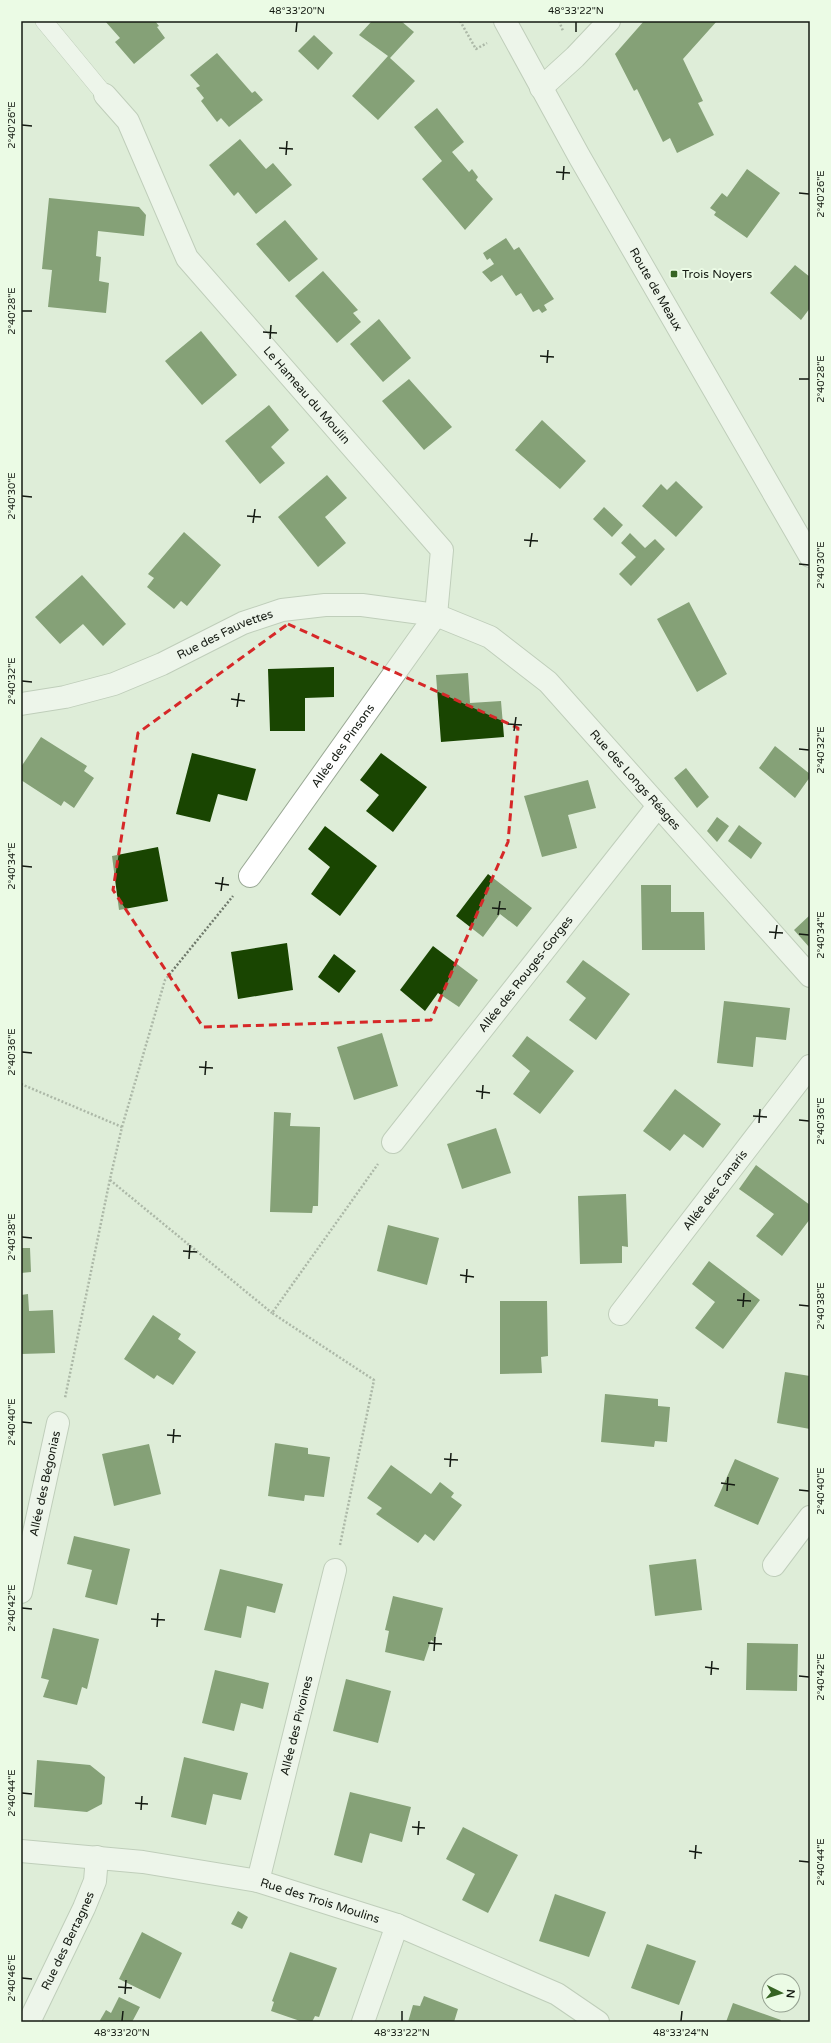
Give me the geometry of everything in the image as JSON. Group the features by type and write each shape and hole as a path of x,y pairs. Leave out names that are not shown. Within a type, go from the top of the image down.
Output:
{"street":[{"name":"Route de Meaux","path":"505,21 810,556"},
{"path":"542,88 575,57 609,21"},
{"name":"Le Hameau du Moulin","path":"105,94 128,121 187,258 442,550 436,615"},
{"name":"Rue des Fauvettes","path":"21,704 65,697 114,684 162,664 243,623 282,610 325,605 362,605 436,615"},
{"name":"Rue des Longs Réages","path":"436,615 490,637 548,682 810,976"},
{"name":"Allée des Pinsons","path":"250,876 436,615"},
{"name":"Allée des Rouges-Gorges","path":"393,1142 658,806"},
{"name":"Allée des Canaris","path":"620,1314 810,1066"},
{"name":"Allée des Bégonias","path":"21,1592 58,1423"},
{"path":"774,1565 810,1517"},
{"name":"Allée des Pivoines","path":"258,1881 335,1570"},
{"name":"Rue des Trois Moulins","path":"21,1852 97,1857 179,1867 258,1881 397,1924 557,1994 598,2022"},
{"name":"Rue des Bertagnes","path":"29,2022 84,1908 95,1881 97,1857"},
{"path":"362,2022 397,1924"}],"lane":[{"path":"44,21 105,94"}],"path":[{"path":"58,1423 122,1127 164,980 250,876"},
{"path":"21,1084 122,1127"},
{"path":"272,1313 393,1142"},
{"path":"110,1179 272,1313 374,1380 335,1570"}],"highlighted area":[{"path":"288,624 518,728 508,842 431,1020 203,1027 113,890 138,733"}],"building":[{"path":"105,21 155,21 159,26 157,27 165,38 134,64 115,42 120,38"},
{"path":"372,21 401,21 414,32 390,58 415,81 378,120 352,96 388,56 359,35"},
{"path":"644,21 717,21 683,59 703,101 698,103 714,135 677,153 670,138 663,142 637,89 634,91 615,54"},
{"path":"314,35 333,53 318,70 298,51"},
{"path":"217,53 252,93 255,91 263,100 229,127 221,118 217,122 201,101 204,98 196,88 200,86 190,75"},
{"path":"437,108 464,142 452,152 469,172 472,169 478,177 476,180 493,199 465,230 422,179 442,161 414,127"},
{"path":"240,139 266,169 273,163 292,185 256,214 238,192 234,196 209,165"},
{"path":"747,169 780,193 747,238 714,215 716,212 710,208 722,193 727,197"},
{"path":"49,198 139,207 146,215 144,236 98,231 96,256 101,257 99,281 109,283 106,313 48,307 52,270 42,269"},
{"path":"285,220 318,259 289,282 256,244"},
{"path":"506,238 514,250 519,247 554,299 544,305 547,310 542,313 539,309 533,312 521,293 516,296 502,275 491,282 482,272 494,264 490,258 487,260 483,253"},
{"path":"795,265 810,277 810,308 801,320 770,293"},
{"path":"323,271 358,310 353,313 361,322 337,343 295,296"},
{"path":"379,319 411,358 383,382 350,344"},
{"path":"201,331 237,375 202,405 165,361"},
{"path":"409,379 452,427 424,450 382,401"},
{"path":"269,405 289,430 271,447 285,463 260,484 225,441"},
{"path":"542,420 586,461 560,489 515,450"},
{"path":"327,475 347,498 325,517 346,543 318,567 278,517"},
{"path":"676,481 703,507 676,537 642,506 661,484 667,490"},
{"path":"604,507 623,525 612,537 593,519"},
{"path":"184,532 221,565 187,606 181,601 174,609 147,587 154,578 148,574"},
{"path":"630,533 645,548 655,539 665,549 631,586 619,574 636,557 621,543"},
{"path":"82,575 126,624 103,646 83,624 60,644 35,617"},
{"path":"689,602 727,674 697,692 657,619"},
{"path":"334,667 334,697 305,698 305,731 270,731 268,669"},
{"path":"468,673 470,703 501,701 504,737 441,742 436,675"},
{"path":"41,737 87,766 84,771 94,778 74,808 64,801 61,806 21,780 21,767"},
{"path":"775,746 810,774 810,777 795,798 759,768"},
{"path":"192,753 256,769 247,801 218,794 210,822 176,814"},
{"path":"381,753 427,787 393,832 366,811 379,795 360,780"},
{"path":"686,768 709,797 697,808 674,778"},
{"path":"588,780 596,808 568,815 577,848 542,857 524,796"},
{"path":"717,817 729,826 717,842 707,831"},
{"path":"739,825 762,843 751,859 728,841"},
{"path":"325,826 377,866 340,916 311,894 330,867 308,849"},
{"path":"158,847 168,901 119,910 112,856"},
{"path":"488,874 532,908 517,927 500,914 483,937 456,916"},
{"path":"641,885 671,885 671,912 704,912 705,950 642,950"},
{"path":"810,915 810,948 794,930"},
{"path":"287,943 293,990 238,999 231,952"},
{"path":"433,946 478,980 459,1007 438,993 425,1011 400,990"},
{"path":"334,954 356,971 339,993 318,977"},
{"path":"583,960 630,994 596,1040 569,1020 586,998 566,982"},
{"path":"724,1001 790,1008 786,1040 756,1037 753,1067 717,1063"},
{"path":"382,1033 398,1086 354,1100 337,1047"},
{"path":"527,1036 574,1071 540,1114 513,1094 530,1071 512,1056"},
{"path":"675,1089 721,1124 703,1148 684,1134 670,1151 643,1131"},
{"path":"274,1112 291,1113 290,1126 320,1127 318,1206 313,1206 312,1213 270,1212"},
{"path":"496,1128 511,1173 462,1189 447,1144"},
{"path":"756,1165 810,1205 810,1219 782,1256 756,1236 774,1214 739,1189"},
{"path":"626,1194 628,1247 622,1246 622,1263 580,1264 578,1196"},
{"path":"388,1225 439,1238 427,1285 377,1271"},
{"path":"21,1248 30,1248 31,1272 21,1273"},
{"path":"709,1261 760,1300 723,1349 695,1328 715,1302 692,1284"},
{"path":"28,1294 29,1311 53,1310 55,1353 21,1354 21,1295"},
{"path":"500,1301 547,1301 548,1356 541,1357 542,1373 500,1374"},
{"path":"153,1315 181,1334 178,1339 196,1352 173,1385 157,1375 154,1379 124,1359"},
{"path":"785,1372 810,1376 810,1429 777,1423"},
{"path":"605,1394 658,1399 658,1406 670,1407 667,1442 655,1441 654,1447 601,1442"},
{"path":"275,1443 308,1448 308,1454 330,1457 324,1497 305,1495 304,1501 268,1496"},
{"path":"149,1444 161,1494 114,1506 102,1454"},
{"path":"735,1459 779,1478 758,1525 714,1506"},
{"path":"391,1465 431,1494 440,1482 454,1493 451,1497 462,1505 434,1541 425,1534 418,1543 376,1514 382,1508 367,1498"},
{"path":"74,1536 130,1549 117,1605 85,1597 92,1570 67,1564"},
{"path":"696,1559 702,1610 655,1616 649,1565"},
{"path":"220,1569 283,1584 275,1613 247,1606 241,1638 204,1630"},
{"path":"393,1596 443,1608 434,1642 431,1640 424,1661 385,1652 389,1631 385,1630"},
{"path":"53,1628 99,1639 87,1689 82,1687 77,1705 43,1697 49,1680 41,1678"},
{"path":"747,1643 798,1644 797,1691 746,1690"},
{"path":"215,1670 269,1683 263,1709 241,1703 234,1731 202,1723"},
{"path":"346,1679 391,1691 378,1743 333,1731"},
{"path":"184,1757 248,1773 241,1800 213,1794 206,1825 171,1817"},
{"path":"37,1760 90,1765 105,1777 102,1804 87,1812 34,1807"},
{"path":"350,1792 411,1807 402,1842 370,1833 362,1863 334,1855"},
{"path":"463,1827 518,1855 488,1913 462,1900 475,1874 446,1859"},
{"path":"555,1894 606,1912 589,1957 539,1941"},
{"path":"238,1911 248,1917 242,1929 231,1924"},
{"path":"142,1932 182,1953 160,1999 119,1979"},
{"path":"647,1944 696,1961 679,2005 631,1988"},
{"path":"290,1952 337,1968 319,2017 315,2016 312,2022 303,2022 271,2011 274,2002 272,2001"},
{"path":"424,1996 458,2009 454,2022 408,2022 413,2005 420,2006"},
{"path":"119,1997 140,2007 132,2022 99,2022 106,2010 111,2013"},
{"path":"733,2003 781,2020 780,2022 726,2022"}],"place":[{"name":"Trois Noyers","path":"674,274"}]}
